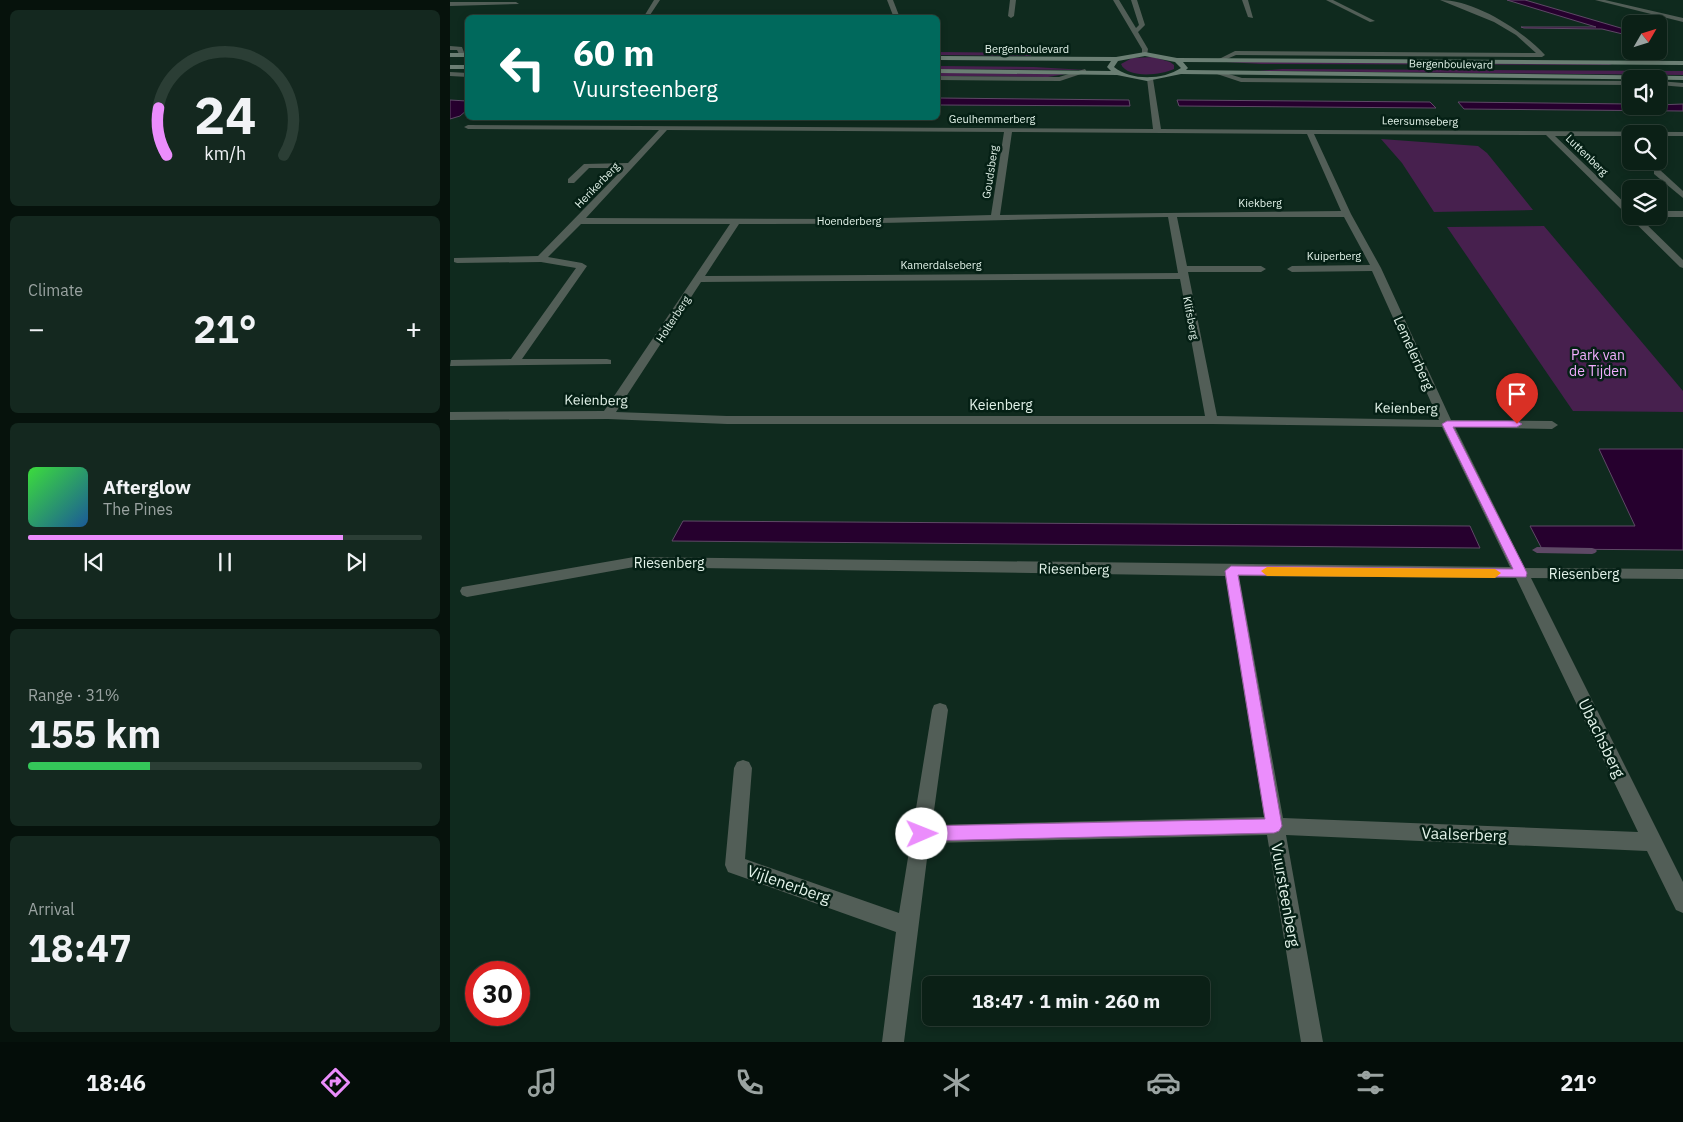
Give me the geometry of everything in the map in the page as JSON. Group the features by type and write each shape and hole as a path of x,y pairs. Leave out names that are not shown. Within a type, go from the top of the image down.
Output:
{"main road":[{"name":"Bergenboulevard","path":"940,58 1116,59 1145,52 1178,60 1683,63"},
{"path":"450,55 465,55"},
{"path":"1116,59 1110,67 1117,72"},
{"path":"1178,60 1185,65 1181,72"},
{"path":"450,67 465,67"},
{"name":"Bergenboulevard","path":"940,71 1117,72 1150,79 1167,77 1181,72 1683,78"}],"street":[{"path":"647,15 657,0"},
{"path":"890,0 896,15"},
{"path":"1011,16 1013,0"},
{"path":"1116,0 1145,52"},
{"path":"1134,0 1142,25 1135,32"},
{"path":"1245,0 1251,17"},
{"path":"1329,0 1372,22"},
{"name":"Bergenboulevard","path":"1220,60 1235,53 1542,55 1502,22 1443,0"},
{"path":"1598,0 1683,20"},
{"path":"450,4 516,4"},
{"path":"450,48 460,48 465,55"},
{"name":"Bergenboulevard","path":"940,78 1060,79 1085,72"},
{"name":"Bergenboulevard","path":"1219,73 1241,80 1622,83"},
{"path":"450,74 465,74"},
{"path":"1150,79 1157,130"},
{"path":"1667,84 1683,85"},
{"name":"Geulhemmerberg","path":"468,127 1008,131 1157,130"},
{"name":"Herikerberg","path":"579,221 664,129"},
{"name":"Leersumseberg","path":"1157,130 1683,134"},
{"name":"Goudsberg","path":"994,218 1008,131"},
{"name":"Lemelerberg","path":"1309,131 1347,214 1376,268 1447,424 1521,573"},
{"name":"Luttenberg","path":"1548,133 1622,204"},
{"name":"Herikerberg","path":"571,182 587,166 632,165"},
{"path":"1657,172 1683,195"},
{"name":"Kiekberg","path":"1172,215 1347,214"},
{"path":"1667,214 1683,214"},
{"name":"Hoenderberg","path":"579,221 890,221 1172,215"},
{"name":"Klifsberg","path":"1172,215 1212,420"},
{"path":"541,259 579,221"},
{"name":"Holterberg","path":"608,415 737,221"},
{"name":"Luttenberg","path":"1643,225 1683,265"},
{"path":"457,260 541,259 582,266 514,363"},
{"name":"Kuiperberg","path":"1292,269 1376,268"},
{"path":"1182,273 1261,269"},
{"name":"Kamerdalseberg","path":"699,279 1182,273"},
{"path":"451,363 607,362"},
{"name":"Keienberg","path":"450,416 608,415 727,420 1212,420 1552,425"},
{"name":"Riesenberg","path":"467,591 634,562 1231,571 1683,574"},
{"name":"Vuursteenberg","path":"1231,571 1312,1042"},
{"name":"Ubachsberg","path":"1521,573 1683,903"},
{"path":"893,1042 907,926 940,710"},
{"name":"Vijlenerberg","path":"743,768 735,865 907,926"},
{"path":"922,834 1274,826"},
{"name":"Vaalserberg","path":"1274,826 1653,842"}],"green space":[{"path":"940,52 1030,53 1031,56 940,55"},
{"path":"1153,57 1170,62 1174,65 1174,69 1162,73 1137,74 1125,69 1121,64 1132,58"},
{"path":"1209,61 1609,64 1612,65 1261,64"},
{"path":"940,66 1034,67 1086,70 940,69"},
{"path":"1282,69 1622,71 1622,74 1258,71"},
{"path":"1667,71 1683,71 1683,75 1667,75"},
{"path":"940,72 1071,73 1048,77 940,76"},
{"path":"1381,139 1478,146 1487,153 1533,210 1434,212 1402,163"},
{"name":"Park van de Tijden","path":"1544,226 1683,391 1683,412 1573,411 1447,227"}],"shaded area":[{"path":"1507,0 1525,0 1622,28 1622,34 1602,29 1521,27 1596,27"},
{"path":"940,98 1129,100 1130,106 940,105"},
{"path":"450,100 465,101 465,112 460,116 450,119"},
{"path":"1177,100 1430,102 1436,108 1179,106"},
{"path":"1458,102 1622,104 1622,110 1464,109"},
{"path":"1683,104 1683,111 1667,111 1667,105"},
{"path":"1599,449 1683,449 1683,550 1542,549 1530,526 1635,526"},
{"path":"683,521 1470,526 1480,548 672,541"}],"waterway":[{"path":"1537,550 1592,551"}],"slow traffic":[{"path":"1267,571 1495,573"}],"route":[{"path":"922,834 1274,826 1231,571 1521,573 1447,424 1517,424"}]}
